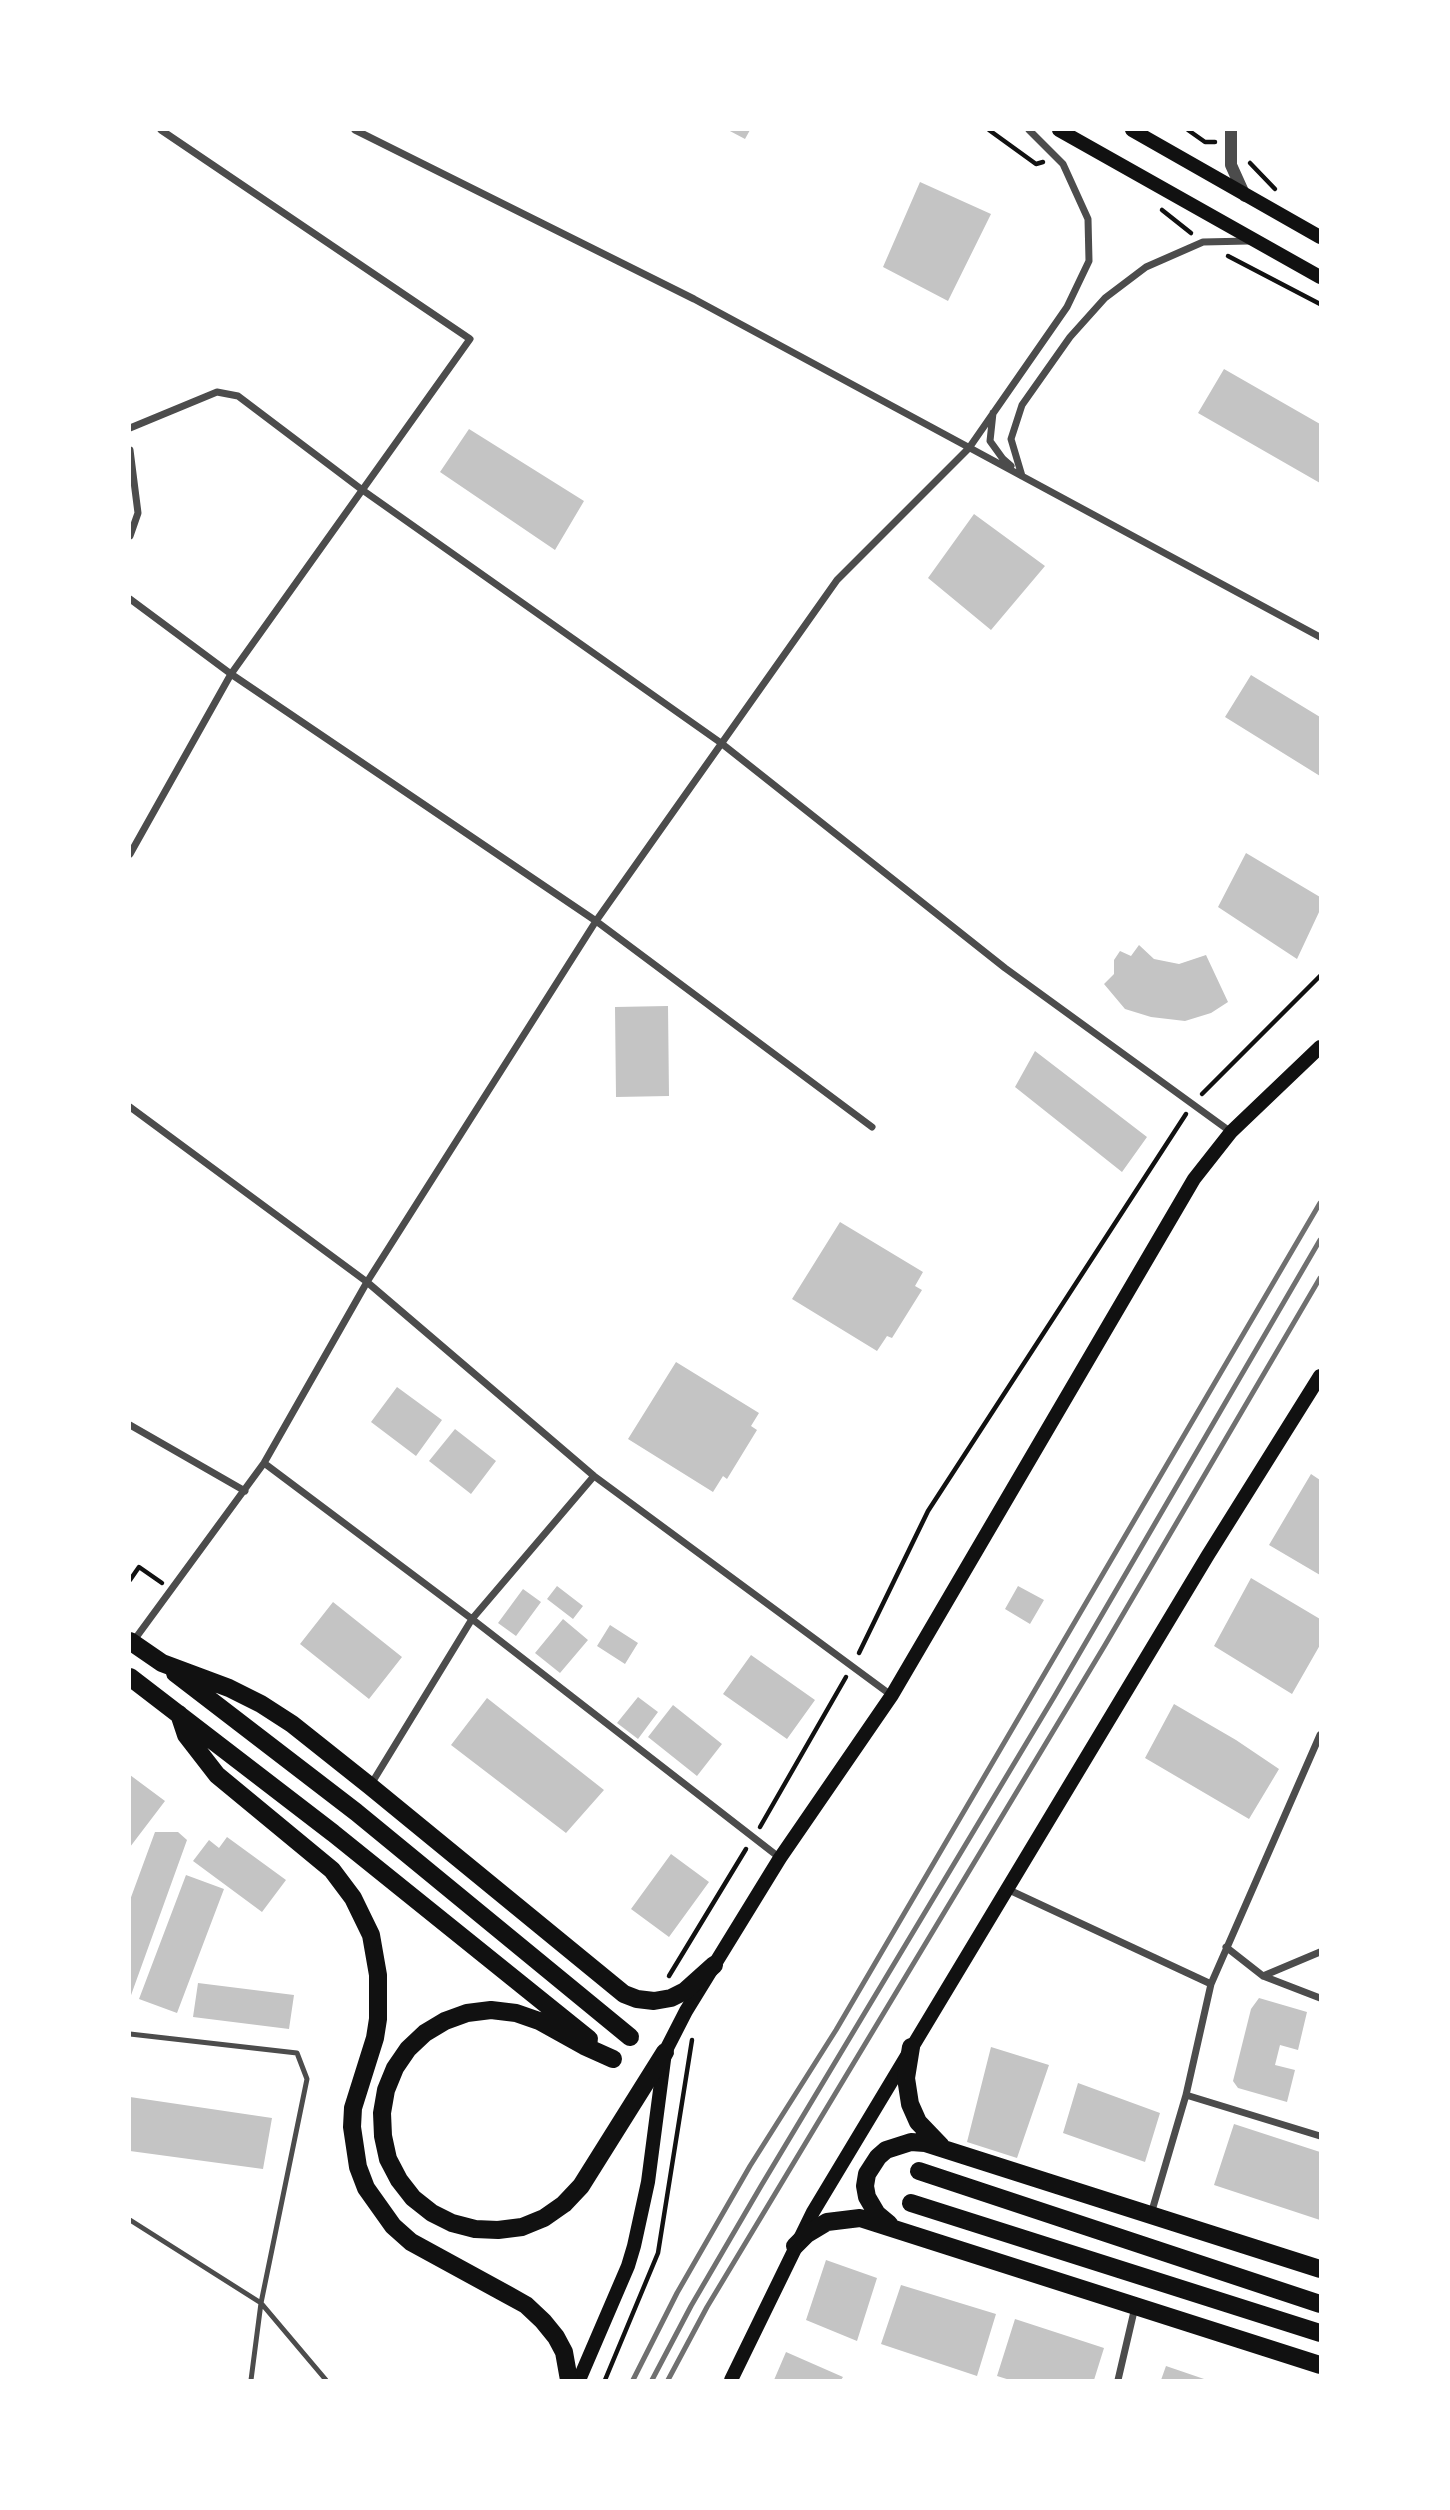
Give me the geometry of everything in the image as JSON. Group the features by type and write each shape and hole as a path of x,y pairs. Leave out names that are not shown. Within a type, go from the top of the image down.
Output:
{"main road":[{"path":"1059,130 1321,277"},
{"path":"1132,130 1321,237"},
{"path":"130,1677 344,1842 613,2059 539,2021 516,2013 491,2010 467,2013 445,2021 425,2033 408,2049 395,2068 386,2090 382,2113 383,2136 388,2159 413,2198 432,2213 452,2223 475,2229 522,2227 544,2218 564,2204 581,2186 665,2052 714,1965 780,1858 892,1695 1194,1179 1231,1132 1321,1047"},
{"path":"731,2381 795,2246 911,2047 1208,1555 1321,1376"},
{"path":"131,1642 162,1662 356,1812 630,2037"},
{"path":"162,1662 229,1688 292,1724 611,1985 637,1999 654,2001 671,1998 685,1991 714,1965"},
{"path":"179,1714 186,1735 217,1775 332,1870 353,1898 371,1935 379,1975 378,2019 375,2039 353,2108 352,2127 358,2167 366,2188 393,2225 411,2242 526,2305 543,2321 564,2352 569,2381"},
{"path":"911,2047 906,2078 913,2114 924,2130 943,2148"},
{"path":"579,2381 634,2246 648,2182 665,2052"},
{"path":"898,2230 877,2214 867,2197 865,2186 872,2165 886,2150 918,2142 1321,2269"},
{"path":"919,2171 1321,2304"},
{"path":"911,2203 1321,2333"},
{"path":"795,2246 817,2227 837,2219 860,2218 1321,2365"}],"street":[{"path":"130,854 231,674 470,339 161,130"},
{"path":"355,130 694,299 1321,637"},
{"path":"131,1642 264,1463 367,1282 596,921 837,580 969,448 1067,307 1089,261 1088,219 1063,164 1029,130"},
{"path":"1231,136 1231,165 1245,196"},
{"path":"1022,476 1011,439 1022,405 1070,337 1105,298 1146,267 1203,242 1256,241"},
{"path":"130,428 217,392 239,396 361,489 721,743 1005,968 1231,1132"},
{"path":"993,412 990,441 1003,459 1022,476"},
{"path":"130,450 138,513 130,536"},
{"path":"130,599 231,674 596,921 872,1127"},
{"path":"130,1107 367,1282 594,1476 892,1695"},
{"path":"130,1424 245,1491"},
{"path":"264,1463 472,1619 780,1858"},
{"path":"370,1786 472,1619 594,1476"},
{"path":"1151,2214 1186,2095 1211,1984 1321,1735"},
{"path":"1007,1889 1211,1984"},
{"path":"1226,1947 1263,1976 1321,1998"},
{"path":"1263,1976 1321,1952"},
{"path":"1186,2095 1321,2136"},
{"path":"1118,2381 1135,2306"}],"lane":[{"path":"130,2034 297,2053 307,2079 261,2302 251,2381"},
{"path":"130,2220 261,2302 326,2381"}],"path":[{"path":"989,130 1036,164 1045,161 1063,164"},
{"path":"1188,130 1205,142 1231,136 1283,197"},
{"path":"1161,210 1203,242 1321,304"},
{"path":"654,2001 754,1837 852,1666 928,1511 1192,1104 1321,976"},
{"path":"130,1580 139,1567 172,1589"}],"building":[{"path":"728,130 750,130 745,139"},
{"path":"920,182 991,214 948,301 883,267"},
{"path":"1224,369 1320,424 1320,483 1198,413"},
{"path":"469,429 584,501 555,550 440,472"},
{"path":"974,514 1045,566 991,630 928,578"},
{"path":"1251,675 1320,717 1320,776 1225,717"},
{"path":"1246,853 1320,897 1320,910 1297,959 1218,907"},
{"path":"1139,945 1154,959 1179,964 1206,955 1228,1002 1211,1013 1185,1021 1151,1017 1125,1009 1104,984 1114,974 1114,960 1120,951 1131,956"},
{"path":"668,1006 669,1096 616,1097 615,1007"},
{"path":"1035,1051 1147,1137 1122,1172 1015,1087"},
{"path":"840,1222 923,1272 915,1286 922,1290 892,1338 887,1336 877,1351 792,1299"},
{"path":"676,1362 759,1413 751,1426 757,1430 727,1479 723,1476 713,1492 628,1439"},
{"path":"397,1387 442,1420 416,1456 371,1422"},
{"path":"455,1429 496,1461 471,1494 429,1461"},
{"path":"1311,1474 1320,1480 1320,1575 1269,1545"},
{"path":"1251,1578 1320,1619 1320,1645 1292,1694 1214,1646"},
{"path":"557,1586 583,1606 573,1619 547,1599"},
{"path":"1018,1586 1044,1600 1030,1624 1005,1609"},
{"path":"523,1589 541,1602 516,1636 498,1623"},
{"path":"333,1602 402,1657 369,1699 300,1644"},
{"path":"563,1619 588,1640 560,1673 535,1653"},
{"path":"610,1625 638,1643 625,1664 597,1646"},
{"path":"751,1655 815,1700 787,1739 723,1694"},
{"path":"638,1697 658,1712 638,1739 617,1723"},
{"path":"487,1698 604,1790 566,1833 451,1745"},
{"path":"1174,1704 1279,1769 1249,1819 1145,1758"},
{"path":"673,1705 722,1744 697,1776 648,1737"},
{"path":"130,1775 165,1801 130,1847"},
{"path":"155,1832 178,1832 187,1840 130,1998 130,1900"},
{"path":"227,1837 286,1880 262,1912 193,1861 209,1840 219,1848"},
{"path":"671,1854 709,1882 669,1937 631,1909"},
{"path":"186,1875 224,1889 177,2013 139,1999"},
{"path":"198,1983 294,1995 289,2029 193,2017"},
{"path":"1259,1998 1307,2012 1298,2050 1280,2045 1275,2065 1295,2070 1287,2102 1238,2088 1233,2081 1251,2009"},
{"path":"991,2047 1049,2065 1017,2158 967,2142"},
{"path":"1078,2083 1160,2113 1145,2162 1063,2133"},
{"path":"130,2097 272,2118 263,2169 130,2151"},
{"path":"1234,2124 1320,2152 1320,2220 1214,2185"},
{"path":"826,2260 877,2278 857,2341 806,2320"},
{"path":"901,2285 996,2314 977,2376 881,2344"},
{"path":"1015,2319 1104,2348 1094,2380 1010,2380 997,2376"},
{"path":"786,2352 843,2377 841,2380 774,2380"},
{"path":"1166,2366 1207,2380 1161,2380"}],"railway":[{"path":"633,2380 677,2293 750,2166 836,2030 1320,1203"},
{"path":"652,2380 691,2306 761,2186 1054,1697 1320,1240"},
{"path":"668,2380 707,2307 1105,1645 1320,1278"}]}
